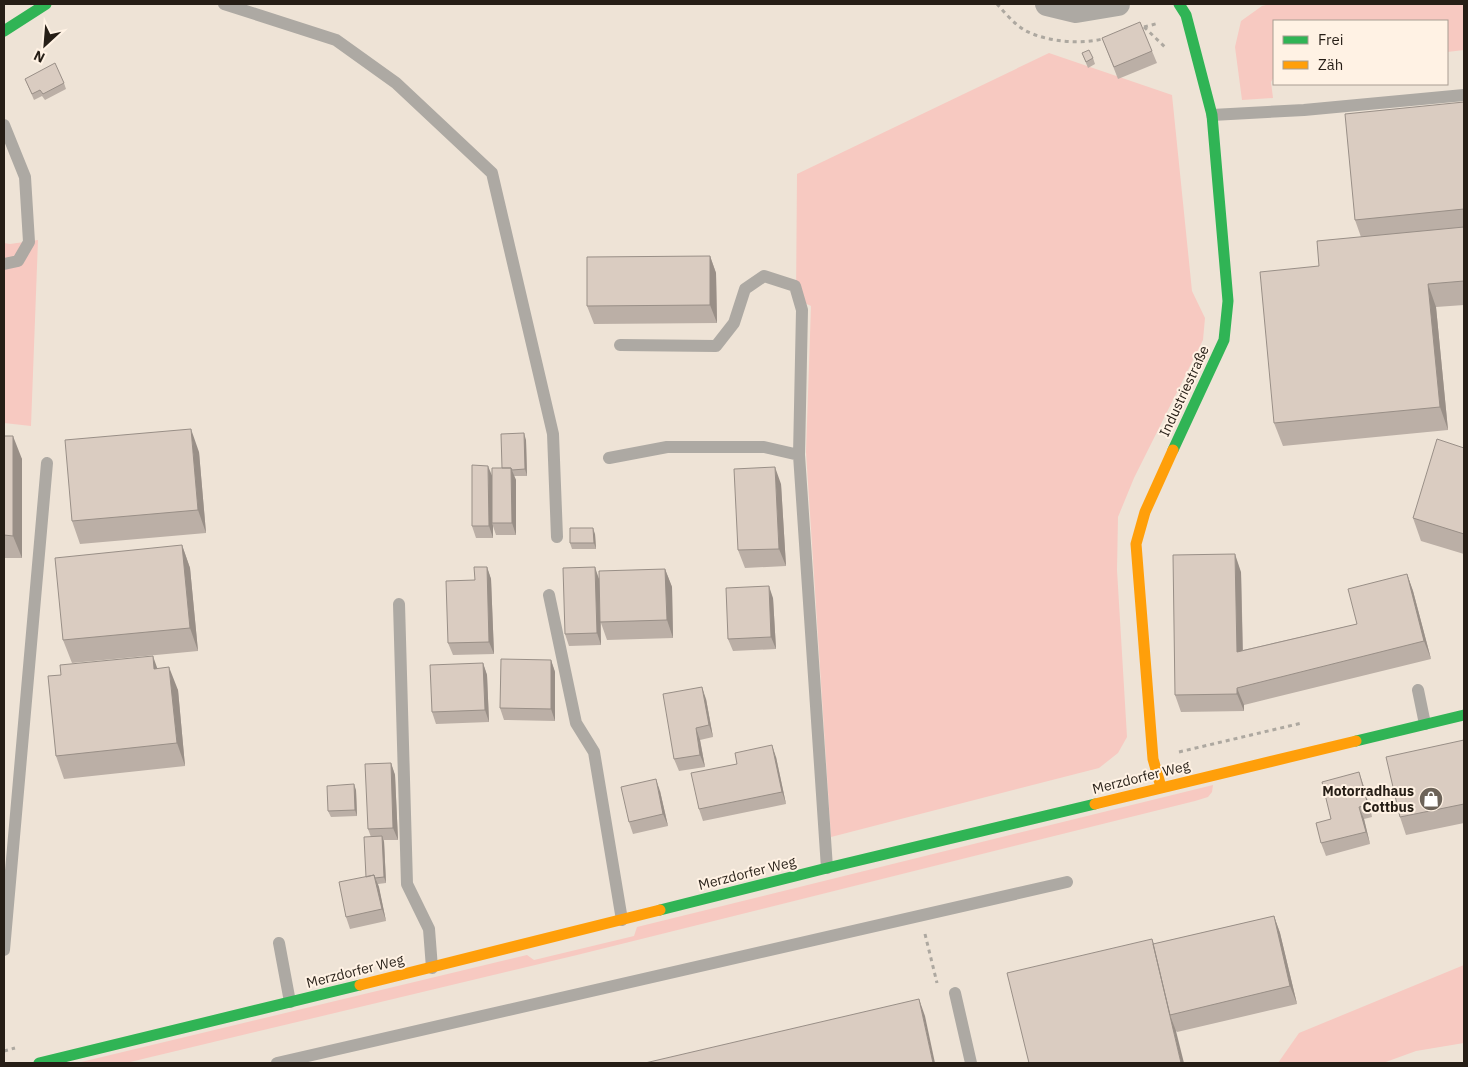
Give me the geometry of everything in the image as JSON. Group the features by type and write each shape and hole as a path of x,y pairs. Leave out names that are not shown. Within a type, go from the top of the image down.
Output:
{"street":[{"path":"4,31 46,4"},
{"path":"1046,4 1076,11 1118,4"},
{"name":"Industriestraße","path":"1161,787 1153,759 1136,544 1145,512 1224,340 1228,301 1212,115 1186,15 1179,4"},
{"name":"Merzdorfer Weg","path":"39,1063 432,968 827,868 1464,715"}],"lane":[{"path":"224,4 336,40 396,83 492,173 553,434 557,537"},
{"path":"1212,115 1304,110 1464,95"},
{"path":"4,125 25,176 29,242 18,261 4,264"},
{"path":"620,345 716,346 734,323 745,289 764,276 796,286 802,310 799,455 827,868"},
{"path":"609,458 667,447 764,447 799,455"},
{"path":"4,950 47,463"},
{"path":"549,595 576,723 594,752 622,920"},
{"path":"399,604 407,884 429,929 432,968"},
{"path":"1418,690 1424,724"},
{"path":"277,1063 1067,882"},
{"path":"279,943 290,1002"},
{"path":"955,993 971,1063"}],"path":[{"path":"920,916 938,987"}],"shaded area":[{"path":"1270,4 1464,4 1464,50 1448,52 1448,20 1273,20 1273,79 1271,82 1273,98 1242,100 1235,47 1241,21 1262,6"},
{"path":"1049,53 1172,95 1192,291 1205,318 1203,340 1134,478 1118,517 1117,570 1127,737 1118,753 1099,768 831,837 806,452 811,306 796,299 797,174"},
{"path":"38,240 31,426 4,423 4,243 10,244"},
{"path":"1213,785 1212,792 1208,797 1195,801 577,955 126,1063 77,1063 527,955 534,960 634,936 637,927"},
{"path":"1464,965 1464,1043 1416,1051 1383,1063 1278,1063 1299,1033"}],"building":[{"path":"1140,22 1152,51 1114,67 1102,38"},
{"path":"1089,50 1093,58 1086,62 1082,53"},
{"path":"55,63 64,83 43,94 40,90 32,94 25,79"},
{"path":"1464,102 1464,209 1355,220 1345,114"},
{"path":"1464,227 1464,281 1428,284 1440,407 1274,423 1260,272 1319,266 1317,241"},
{"path":"710,256 710,305 587,306 587,257"},
{"path":"191,429 198,510 72,521 65,440"},
{"path":"524,433 525,469 512,470 511,468 502,468 501,434"},
{"path":"4,436 13,436 13,536 4,535"},
{"path":"1437,439 1464,448 1464,534 1413,518"},
{"path":"472,465 488,466 489,526 472,526"},
{"path":"775,467 779,549 738,550 734,469"},
{"path":"492,468 511,468 512,523 492,523"},
{"path":"570,528 593,528 594,543 570,543"},
{"path":"182,545 190,628 63,640 55,558"},
{"path":"1235,554 1237,652 1357,624 1348,589 1407,574 1424,641 1237,688 1237,694 1175,695 1173,555"},
{"path":"474,567 487,567 489,642 448,643 446,581 475,580"},
{"path":"595,567 597,633 565,634 563,568"},
{"path":"665,569 667,620 600,622 599,571"},
{"path":"769,586 771,637 728,639 726,588"},
{"path":"153,656 154,669 169,667 177,743 56,756 48,676 61,675 60,665"},
{"path":"501,659 551,660 551,709 500,708"},
{"path":"483,663 485,710 432,712 430,665"},
{"path":"702,687 709,725 696,728 700,755 674,759 663,694"},
{"name":"Motorradhaus Cottbus","path":"1464,740 1464,804 1400,817 1386,757"},
{"path":"772,745 782,792 699,809 691,773 737,764 735,753"},
{"path":"391,763 393,828 368,829 365,764"},
{"path":"1359,772 1368,805 1359,807 1366,832 1321,843 1316,823 1331,819 1322,782"},
{"path":"656,779 663,814 629,822 621,787"},
{"path":"354,784 355,810 328,811 327,786"},
{"path":"382,836 384,877 375,878 374,875 366,877 364,837"},
{"path":"374,875 382,909 346,917 339,882"},
{"path":"1274,916 1290,986 1170,1015 1153,944"},
{"path":"1152,939 1181,1063 1029,1063 1007,973"},
{"path":"919,999 933,1063 645,1063"}],"traffic: fast":[{"path":"4,31 46,4"},
{"path":"1173,450 1224,340 1228,301 1212,115 1186,15 1179,4"},
{"path":"1356,741 1464,715"},
{"path":"660,910 1095,804"},
{"path":"39,1063 360,985"}],"traffic: slow":[{"path":"1161,787 1153,759 1136,544 1145,512 1173,450"},
{"path":"1095,804 1356,741"},
{"path":"360,985 660,910"}],"place":[{"name":"Motorradhaus Cottbus","path":"1431,799"}]}
